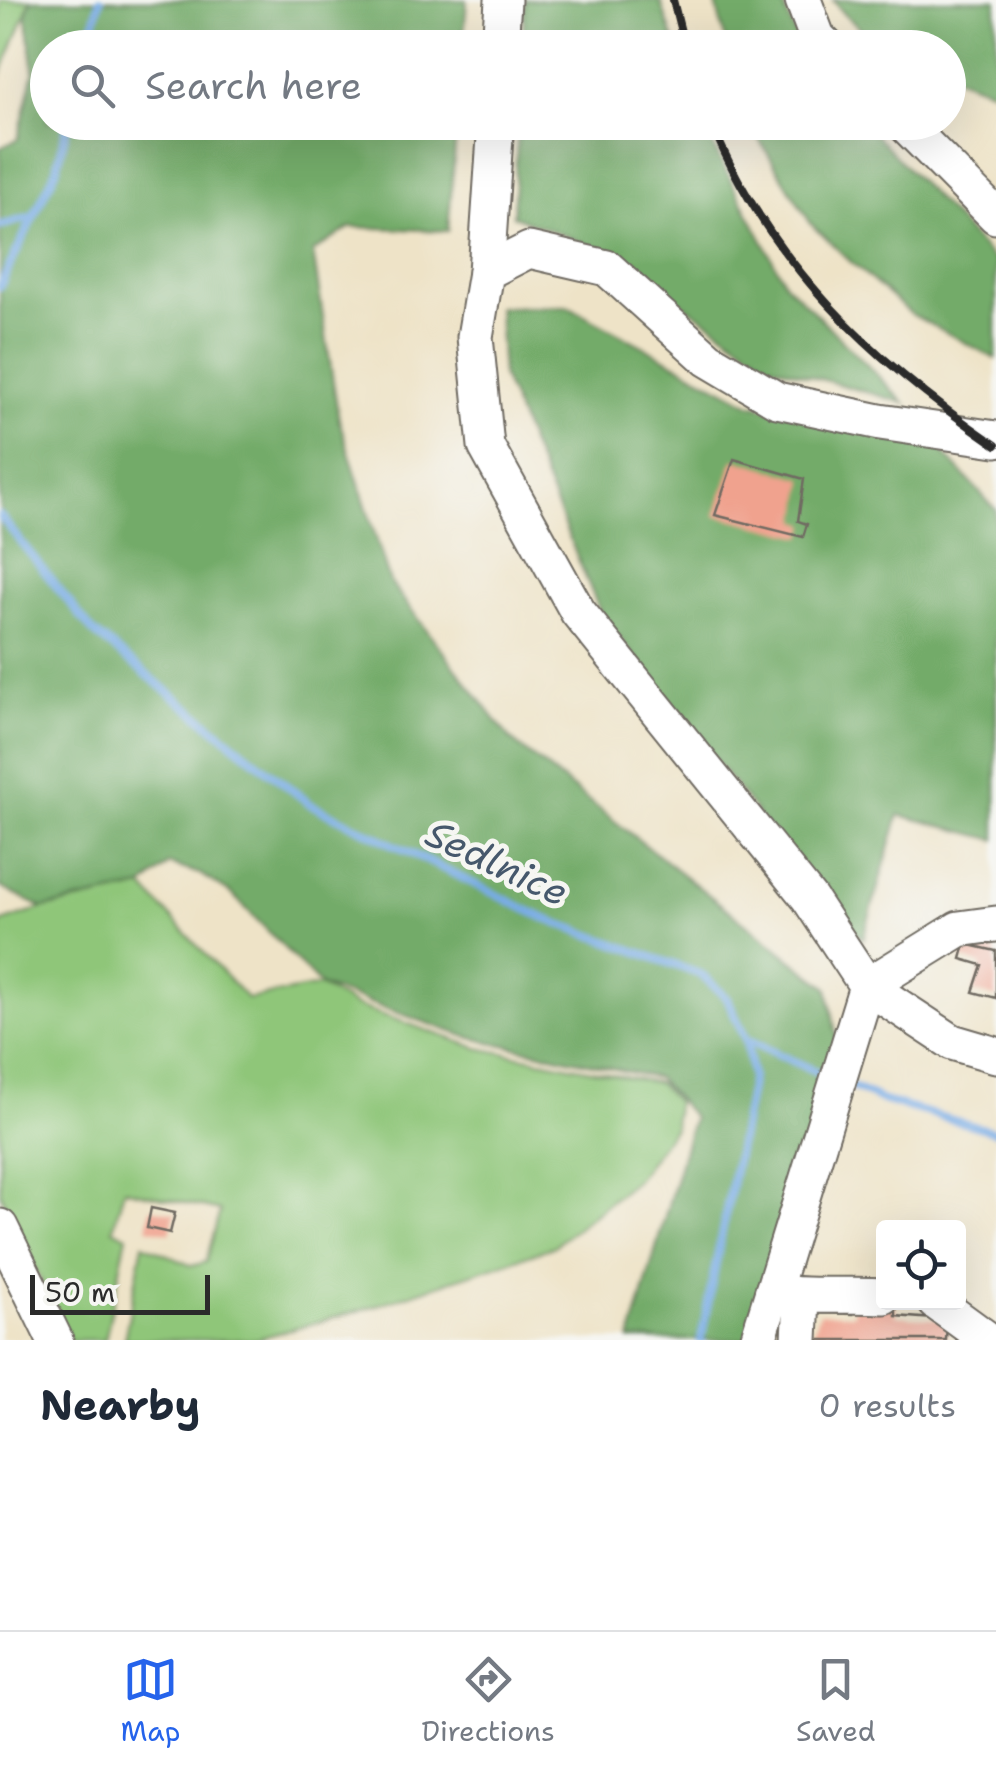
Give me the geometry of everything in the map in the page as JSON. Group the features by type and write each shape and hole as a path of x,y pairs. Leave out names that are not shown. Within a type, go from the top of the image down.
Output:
{"street":[{"path":"501,30 503,0"},
{"path":"803,0 814,30"},
{"path":"495,140 486,272 474,337 486,446 578,612 809,898 867,986 952,1042 996,1055"},
{"path":"921,140 996,216"},
{"path":"486,272 530,250 607,268 708,359 777,400 880,422 996,439"},
{"path":"758,1340 788,1294 838,1082 867,986 958,929 996,924"},
{"path":"0,1227 55,1340"},
{"path":"788,1294 876,1295"},
{"path":"788,1294 800,1340"},
{"path":"947,1310 988,1340"}],"green space":[{"path":"0,0 31,0 0,77"},
{"path":"31,0 467,0 464,30 30,30 30,42 26,13"},
{"path":"525,0 660,0 670,30 523,30"},
{"path":"715,0 781,0 794,30 723,30"},
{"path":"833,0 996,0 996,92 966,81 966,30 863,30"},
{"path":"30,88 30,140 456,140 448,231 351,227 313,252 339,420 390,582 511,740 828,988 839,1051 755,1340 630,1340 693,1117 657,1078 467,1037 321,986 232,894 200,874 169,864 143,887 43,908 0,887 0,148 18,139"},
{"path":"517,140 710,140 785,283 905,403 771,365 608,252 513,216"},
{"path":"759,140 880,140 996,262 996,359 911,314 811,224"},
{"path":"568,306 751,404 937,446 996,510 996,840 899,815 863,939 833,911 601,614 502,376 498,307"},
{"path":"143,887 247,999 319,986 354,1005 478,1048 658,1083 676,1102 674,1128 635,1181 553,1247 365,1309 253,1340 124,1340 143,1244 192,1266 206,1262 220,1211 124,1189 113,1229 127,1236 105,1340 69,1340 0,1193 0,923 43,908"}],"building":[{"path":"734,459 804,479 798,521 807,524 803,537 715,515"},
{"path":"965,944 996,951 996,998 973,992 982,965 961,959"},
{"path":"151,1208 175,1213 170,1233 147,1228"},
{"path":"854,1304 876,1305 876,1310 896,1310 896,1316 947,1320 946,1340 810,1340 819,1313 853,1314"}],"waterway":[{"name":"Sedlnice","path":"92,30 100,0"},
{"name":"Sedlnice","path":"0,286 57,168 64,140"},
{"path":"0,226 34,216"},
{"name":"Sedlnice","path":"0,516 93,632 310,804 546,919 702,975 727,998 746,1040 752,1077 701,1340"},
{"path":"746,1040 831,1078"},
{"path":"848,1085 881,1100 996,1132"}],"railway":[{"path":"673,0 680,30"},
{"path":"719,140 762,220 829,305 908,379 996,445"}]}
